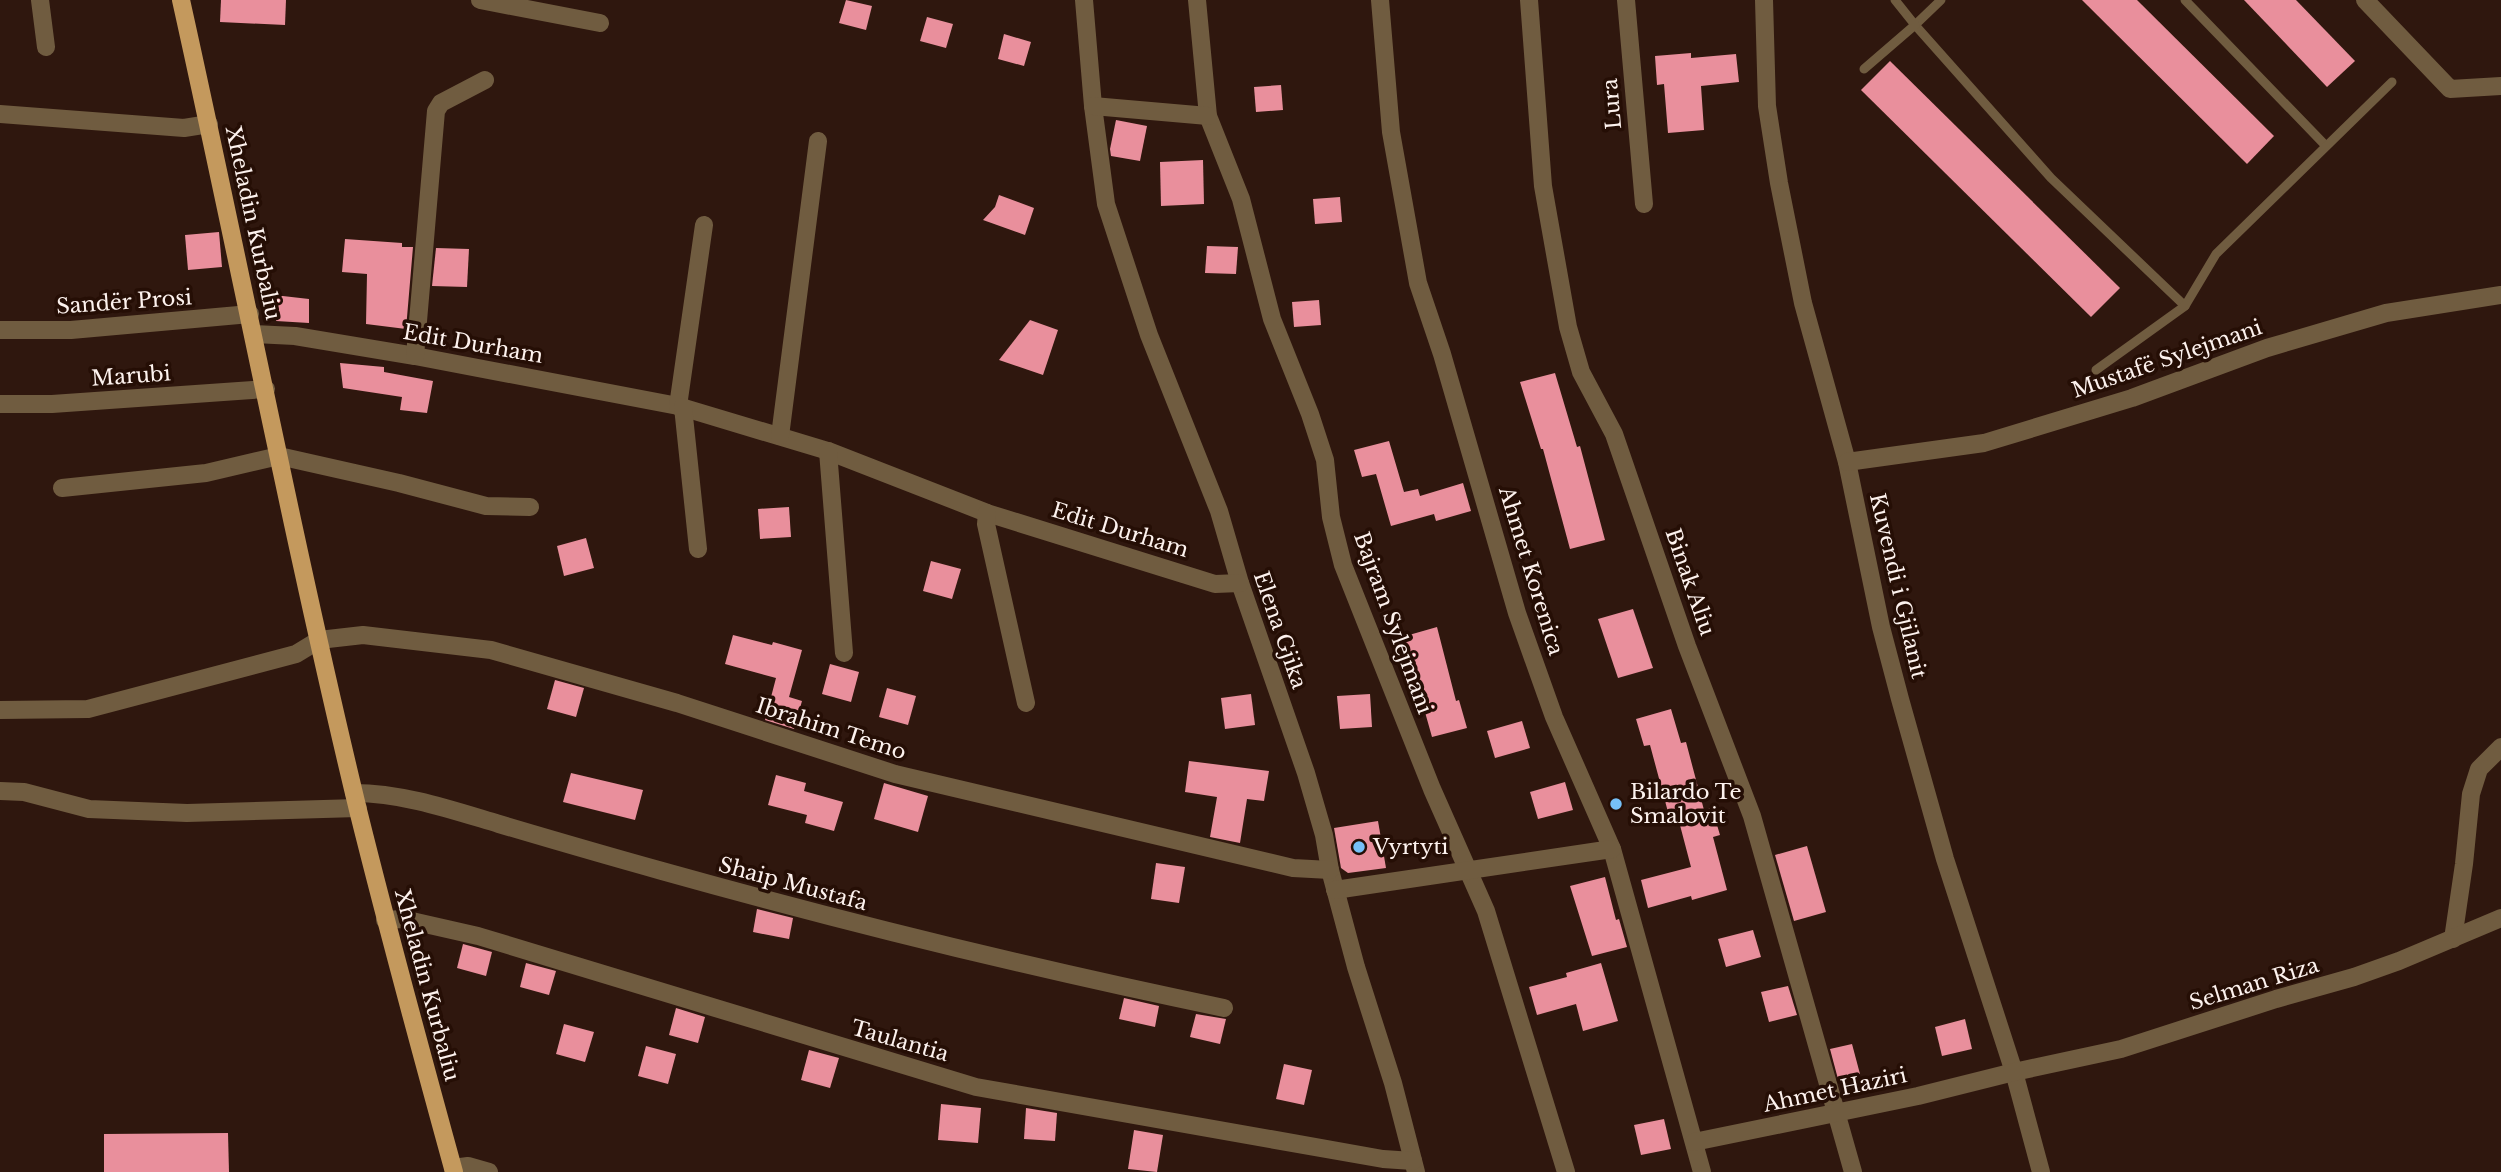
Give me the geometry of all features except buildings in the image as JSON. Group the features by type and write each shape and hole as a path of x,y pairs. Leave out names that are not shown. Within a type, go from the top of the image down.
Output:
{"main road":[{"name":"Xheladin Kurbaliu","path":"181,0 356,801 385,920 454,1170"}],"street":[{"path":"40,0 46,47"},
{"path":"480,0 600,23"},
{"name":"Elena Gjika","path":"1084,0 1105,204 1149,335 1219,511 1240,583 1306,773 1324,835 1329,870 1393,1083 1415,1167"},
{"name":"Bajram Sylejmani","path":"1197,0 1208,116 1241,199 1272,319 1310,414 1325,460 1331,517 1343,565 1432,789 1486,911 1566,1172"},
{"name":"Ahmet Korenica","path":"1380,0 1391,131 1418,283 1442,354 1517,613 1554,717 1612,849 1694,1142"},
{"name":"Binak Aliu","path":"1529,0 1543,186 1568,327 1581,372 1614,434 1687,646 1752,816 1853,1172"},
{"name":"Lura","path":"1626,0 1644,204"},
{"name":"Kuvendi i Gjilanit","path":"1764,0 1767,106 1779,183 1804,303 1847,462 1881,627 1900,699 1945,859 2014,1072 2040,1172"},
{"path":"2365,0 2450,89 2501,86"},
{"path":"415,356 436,111 442,103 485,80"},
{"path":"1093,106 1208,116"},
{"path":"0,114 184,128 209,124"},
{"path":"780,436 818,141"},
{"path":"698,549 681,406 704,225"},
{"name":"Mustafë Sylejmani","path":"1847,462 1984,443 2132,398 2267,348 2386,313 2501,295"},
{"name":"Sandër Prosi","path":"0,330 71,330 250,314"},
{"name":"Edit Durham","path":"254,334 295,336 415,356 681,406 828,452 987,513 1215,584 1240,583"},
{"name":"Marubi","path":"0,404 52,404 266,389"},
{"path":"828,452 844,653"},
{"path":"62,488 206,472 279,456 486,506 530,507"},
{"path":"987,513 986,524 1026,703"},
{"name":"Ibrahim Temo","path":"319,640 363,635 491,650 677,703 895,774 1280,865 1329,870"},
{"path":"0,710 88,709 296,654 319,640"},
{"path":"2453,939 2471,794 2479,769 2501,747"},
{"path":"0,791 24,792 89,809 187,813 356,801"},
{"name":"Shaip Mustafa","path":"356,801 381,793 467,814 786,906 933,944 1082,979 1224,1008"},
{"path":"1335,890 1612,849"},
{"name":"Selman Riza","path":"2014,1072 2122,1049 2276,999 2354,977 2501,918"},
{"name":"Taulantia","path":"385,920 403,919 478,936 976,1087 1383,1159 1415,1167"},
{"name":"Ahmet Haziri","path":"1694,1142 1918,1096 2014,1072"},
{"path":"1694,1142 1702,1172"},
{"path":"454,1170 468,1166 489,1172"}],"lane":[{"path":"1895,0 2051,178 2185,306"},
{"path":"1864,69 1941,0"},
{"path":"2185,0 2326,146"},
{"path":"2096,370 2185,306 2216,254 2392,82"}],"place":[{"name":"Bilardo Te Smalovit","path":"1616,804"},
{"name":"Vyrtyti","path":"1359,847"}]}
